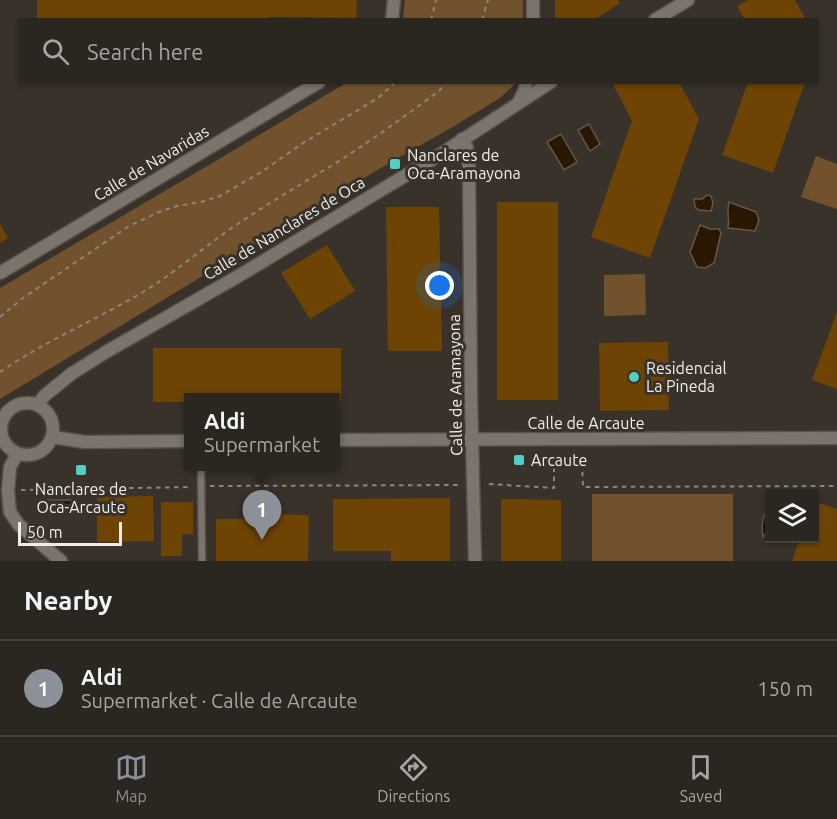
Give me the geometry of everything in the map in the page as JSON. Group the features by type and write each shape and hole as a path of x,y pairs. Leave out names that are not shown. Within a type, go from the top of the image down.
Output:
{"street":[{"path":"392,18 394,0"},
{"path":"533,0 533,18"},
{"path":"658,18 688,0"},
{"name":"Calle de Navaridas","path":"0,273 316,84"},
{"path":"518,103 526,84"},
{"name":"Calle de Nanclares de Oca","path":"38,405 44,396 71,374 441,154 548,84"},
{"name":"Calle de Aramayona","path":"462,139 467,148 470,166 471,397 475,561"},
{"path":"8,450 28,456 38,453 47,446 53,429 52,420 46,411 38,405 29,403 11,408 1,423 1,432 8,450 10,467 8,491 10,512 18,524 61,561"},
{"path":"52,437 85,442 184,441"},
{"name":"Calle de Arcaute","path":"340,440 837,438"}],"lane":[{"path":"201,471 202,561"}],"path":[{"path":"432,18 436,0"},
{"path":"483,18 488,0"},
{"path":"0,317 23,298 129,226 159,212 220,196 378,98 394,84"},
{"path":"0,372 164,279 278,197 373,139 445,84"},
{"path":"489,484 554,488 554,463 561,463 582,464 583,487 837,486"},
{"path":"21,490 201,486 462,485"}],"shaded area":[{"path":"405,0 523,0 523,18 403,18"},
{"path":"344,84 515,84 500,98 456,125 379,169 0,399 0,288"},
{"path":"589,124 600,144 590,151 578,130"},
{"path":"561,134 577,162 564,170 547,142"},
{"path":"816,156 837,164 837,209 801,197"},
{"path":"707,195 711,196 713,203 711,211 699,210 695,207 694,199 702,199"},
{"path":"729,202 756,212 759,220 755,231 728,228"},
{"path":"700,225 710,229 719,229 721,233 714,263 705,268 697,267 690,252"},
{"path":"645,274 646,315 604,316 604,275"},
{"path":"592,494 733,494 733,561 592,561"},
{"path":"45,500 75,500 75,510 46,511"},
{"path":"765,514 765,536 763,537 762,529"}],"building":[{"path":"37,0 357,0 356,18 37,18"},
{"path":"555,0 618,0 620,3 597,18 555,18"},
{"path":"748,0 795,0 805,18 744,18 737,6"},
{"path":"613,84 680,84 699,119 650,258 591,237 632,121"},
{"path":"747,84 804,84 773,173 722,155"},
{"path":"497,202 558,202 558,400 497,400"},
{"path":"386,207 439,207 442,351 388,351"},
{"path":"0,224 8,238 0,243"},
{"path":"327,245 355,291 310,319 281,273"},
{"path":"837,312 837,389 812,380"},
{"name":"Residencial La Pineda","path":"668,342 669,410 600,411 599,343"},
{"path":"153,348 341,348 341,402 340,393 184,393 184,402 153,402"},
{"path":"153,496 154,541 97,542 97,497"},
{"path":"450,498 450,561 391,561 391,551 333,551 333,499"},
{"path":"501,499 561,500 561,561 501,561"},
{"path":"161,502 193,502 193,534 182,534 182,556 161,556"},
{"path":"819,503 837,509 837,561 792,561 798,543 819,543"},
{"path":"271,514 309,515 308,561 216,561 216,519 271,519"}],"place":[{"name":"Nanclares de Oca-Aramayona","path":"395,164"},
{"name":"Residencial La Pineda","path":"634,377"},
{"name":"Arcaute","path":"519,460"},
{"name":"Nanclares de Oca-Arcaute","path":"81,470"},
{"name":"Aldi","path":"262,540"}]}
